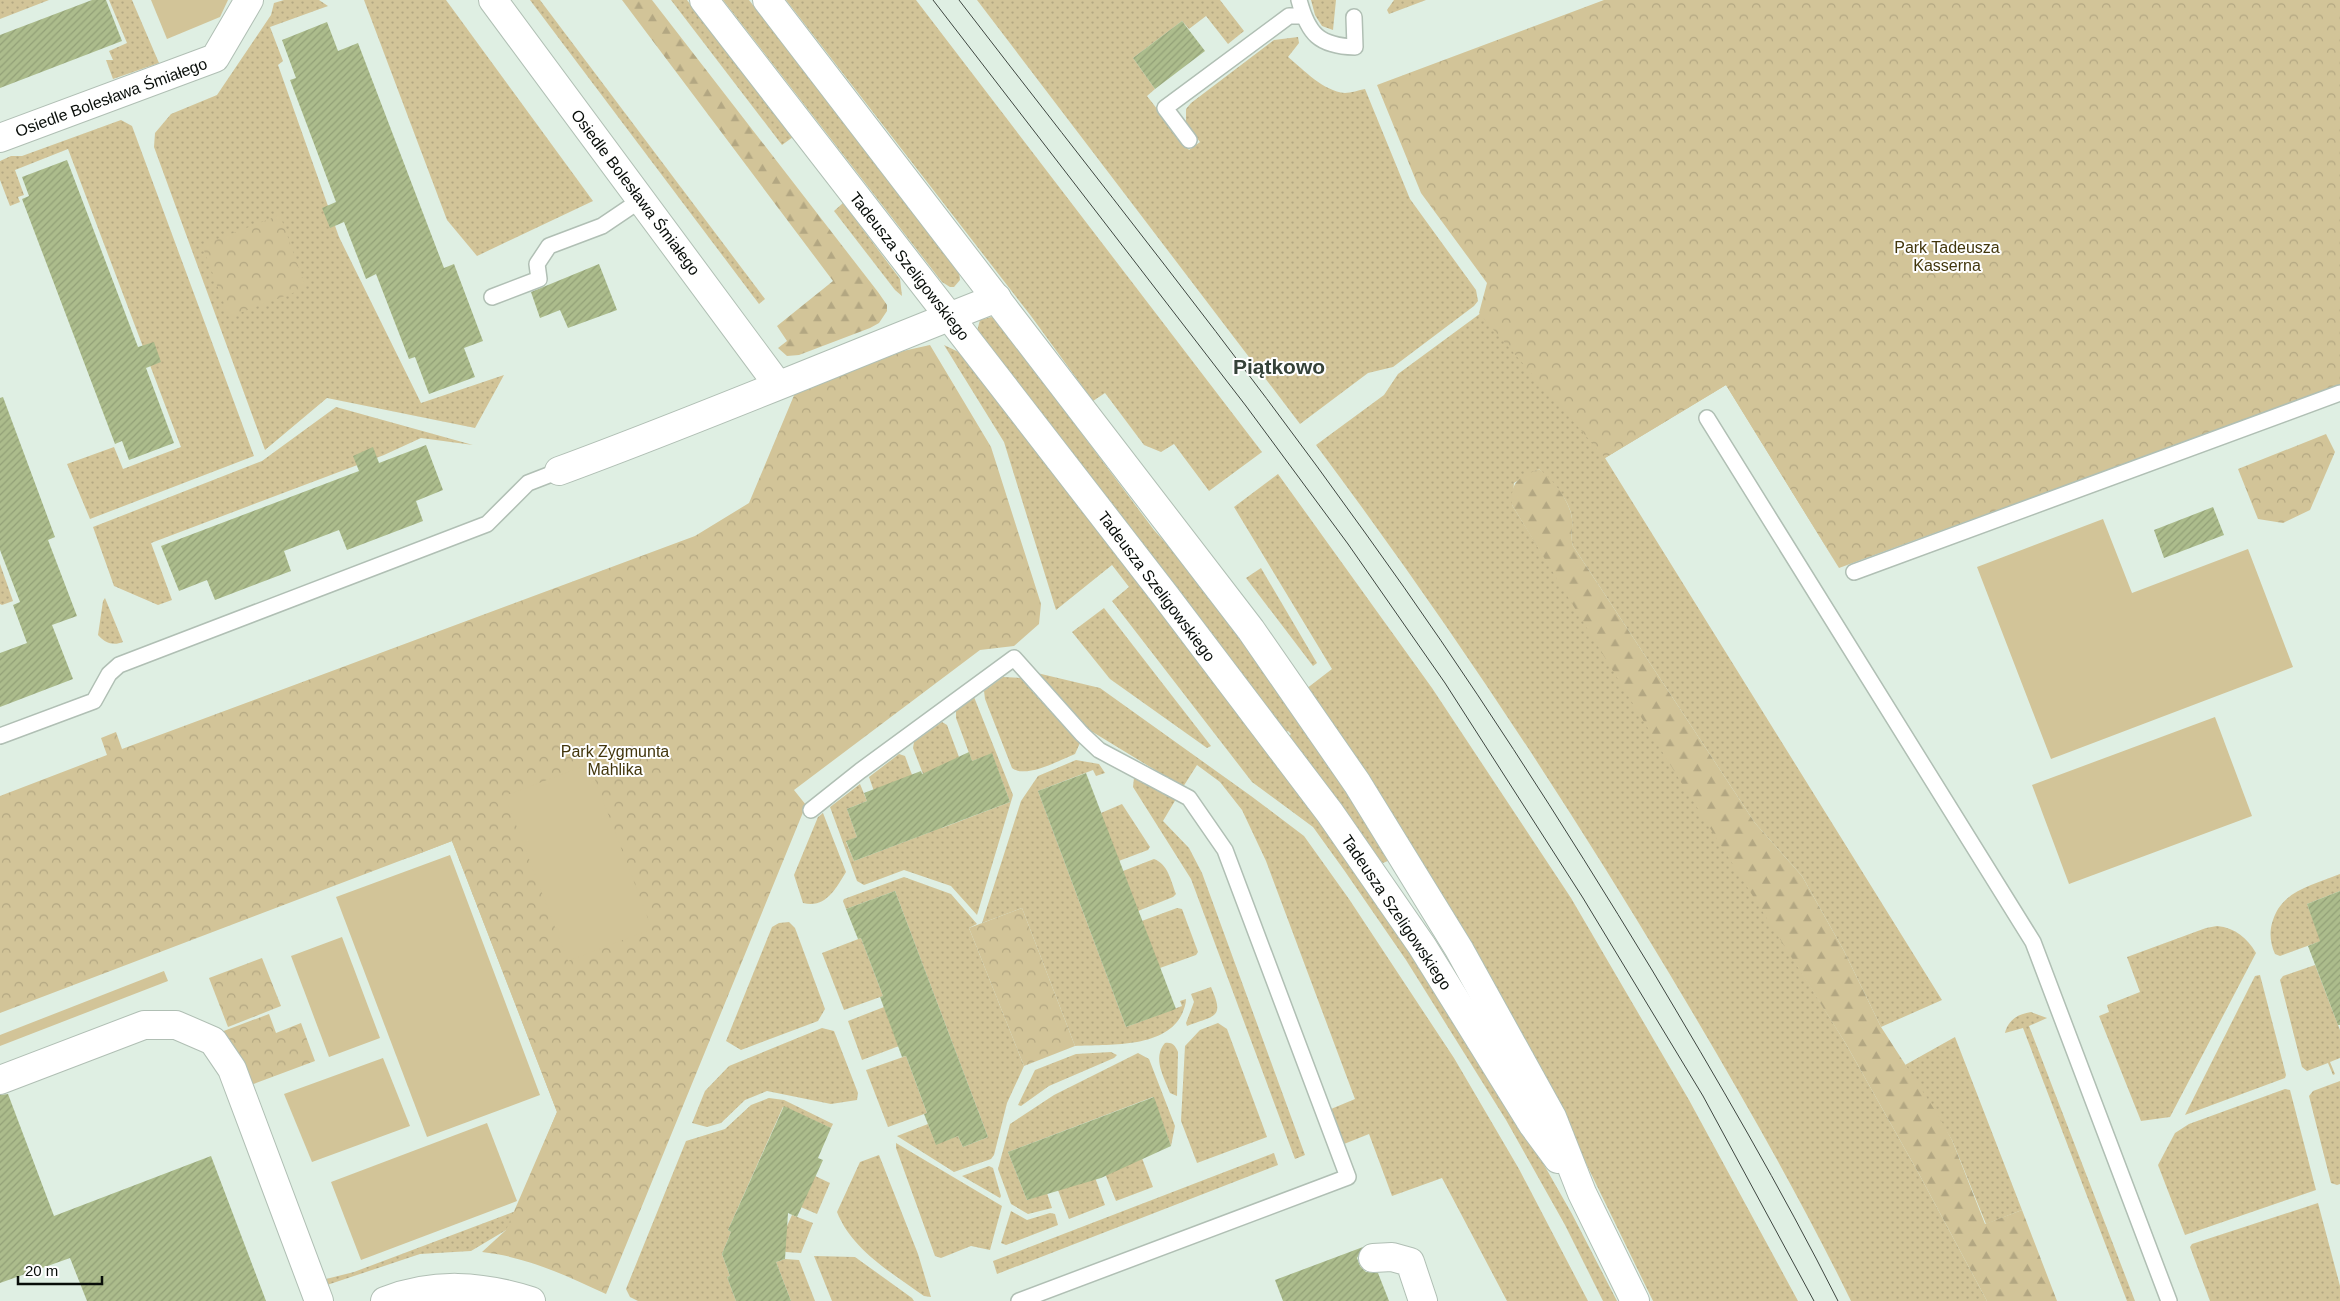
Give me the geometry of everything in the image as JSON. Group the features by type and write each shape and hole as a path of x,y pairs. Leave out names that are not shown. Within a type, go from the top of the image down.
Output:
{"street":[{"name":"Osiedle Bolesława Śmiałego","path":"0,138 215,58 249,0"},
{"name":"Osiedle Bolesława Śmiałego","path":"493,0 778,385"},
{"name":"Tadeusza Szeligowskiego","path":"704,0 950,317 1330,813 1422,946 1533,1125 1582,1193"},
{"name":"Tadeusza Szeligowskiego","path":"767,0 998,298 1251,630 1357,784 1440,916 1552,1117 1582,1193 1636,1301"},
{"path":"559,471 734,404 998,298"},
{"path":"0,1080 144,1025 176,1025 213,1041 232,1069 319,1301"},
{"path":"1373,1258 1392,1257 1410,1262 1424,1301"},
{"path":"385,1301 427,1288 467,1288 496,1290 531,1301"}],"lane":[{"path":"1299,0 1303,16 1310,30 1323,41 1336,46 1355,47 1354,17"},
{"path":"1189,140 1165,108 1289,16 1303,16"},
{"path":"492,297 539,279 537,264 549,246 602,226 642,199"},
{"path":"1854,572 2340,393"},
{"path":"1707,418 2033,942 2170,1301"},
{"path":"0,736 94,701 109,674 119,665 488,524 528,483 559,471"},
{"path":"811,810 853,776 1014,658 1082,734 1100,750 1190,798 1226,850 1348,1177 1019,1301"}],"green space":[{"path":"0,0 49,0 0,19"},
{"path":"109,0 132,0 159,63 113,79 106,60 113,60 109,51 127,43"},
{"path":"151,0 228,0 220,17 167,39"},
{"path":"284,0 319,0 328,6 270,27 283,61 278,65 339,237 421,403 504,375 475,428 327,398 265,450 154,147 155,133 171,114 217,95 271,15 274,3"},
{"path":"364,0 446,0 593,201 477,256 447,220"},
{"path":"530,0 540,0 765,299 759,304"},
{"path":"622,0 652,0 878,292 887,305 887,311 879,323 799,355 787,356 778,348 787,341 777,326 833,281"},
{"path":"671,0 687,0 793,137 782,145"},
{"path":"723,0 749,0 959,271 960,280 954,287 950,287 942,282"},
{"path":"786,0 916,0 1262,452 1209,491 1174,444 1161,452 1144,445 1105,393 1093,401 1031,316"},
{"path":"977,0 1220,0 1244,31 1228,44 1206,16 1189,29 1182,21 1133,58 1155,89 1147,96 1189,150 1200,142 1186,125 1186,109 1191,103 1274,40 1298,37 1299,43 1288,57 1314,79 1329,88 1345,93 1365,89 1410,199 1476,290 1478,301 1393,367 1368,373 1300,424"},
{"path":"1311,0 1336,0 1333,30 1322,26 1315,15"},
{"path":"1394,0 1426,0 1389,14 1387,10"},
{"name":"Park Tadeusza Kasserna","path":"1604,0 2340,0 2340,385 1839,568 1726,385 1605,458 1479,313 1487,283 1421,193 1377,85"},
{"path":"121,120 132,126 254,456 90,519 67,464 114,447 123,469 181,447 68,149 15,170 24,195 18,197 20,202 10,206 0,180 0,161 11,156 22,156"},
{"path":"843,203 900,279 902,296 895,290 834,211"},
{"path":"280,215 306,288 229,317 202,245"},
{"path":"1485,310 1699,335 1839,568 1726,385 1605,458 1942,1000 1881,1027 1844,951 1802,876 1755,823 1573,546 1571,512 1564,498 1555,485 1539,469 1514,483 1512,505 1846,1044 1987,1301 1851,1301 1786,1176 1740,1094 1628,905 1543,771 1455,639 1316,445 1384,395 1398,374"},
{"path":"991,317 996,319 1154,530 1214,597 1293,706 1390,860 1383,863 1381,861 1288,737 1291,734 1288,731 1285,733 977,331 980,320"},
{"name":"Park Zygmunta Mahlika","path":"930,345 991,447 1041,604 1039,624 1014,646 980,650 794,790 806,805 606,1294 530,1262 499,1254 482,1252 506,1230 557,1112 452,841 0,1013 0,796 107,755 101,738 116,732 122,749 695,536 749,503 795,393 903,351"},
{"path":"944,345 967,356 1323,821 1503,1093 1572,1214 1617,1301 1603,1301 1565,1225 1506,1120 1406,960 1313,827 1252,782 1112,601 1129,587 1112,565 1056,610 1004,442"},
{"path":"336,407 473,445 421,438 384,455 151,543 172,600 158,605 114,586 93,527 262,461"},
{"path":"2326,434 2335,452 2310,510 2283,523 2258,519 2238,469"},
{"path":"1539,469 1555,484 1568,505 1572,519 1573,546 1755,823 1802,876 1844,951 1881,1027 1952,1140 1985,1224 2022,1210 2057,1301 1987,1301 1846,1044 1666,758 1512,505 1514,485 1517,481"},
{"path":"1278,474 1432,688 1571,898 1689,1100 1798,1301 1653,1301 1561,1112 1306,689 1332,669 1234,507"},
{"path":"2103,519 2132,593 2248,549 2293,667 2051,759 1977,567"},
{"path":"0,564 13,601 2,605 0,604"},
{"path":"1261,568 1317,663 1313,666 1246,578"},
{"path":"105,598 123,642 109,643 98,635"},
{"path":"1104,608 1211,746 1207,748 1110,679 1072,632"},
{"path":"1037,673 1100,688 1304,836 1349,899 1454,1058 1519,1169 1588,1301 1507,1301 1442,1178 1392,1196 1369,1134 1344,1144 1331,1109 1355,1099 1266,861 1242,810 1220,782 1197,765 1183,787 1091,731"},
{"path":"1003,677 1021,678 1080,743 1075,754 1034,770 1018,771 1012,768 985,699 984,691"},
{"path":"974,697 1013,795 977,915 951,886 904,870 864,885 857,881 830,807 860,784 867,801 847,809 857,837 846,842 854,861 933,831 932,828 942,828 1010,802 992,754 972,761 956,718 956,711"},
{"path":"2215,717 2252,816 2069,884 2032,785"},
{"path":"942,722 947,725 962,765 925,779 913,748 914,742"},
{"path":"899,754 905,756 915,783 876,797 869,777"},
{"path":"1076,760 1099,764 1105,773 1096,776 1093,770 1038,791 1126,1027 1182,1006 1180,1001 1186,999 1182,1014 1174,1025 1163,1033 1149,1039 1119,1044 1075,1046 1022,908 982,923 1021,801 1038,776"},
{"path":"589,764 652,929 568,961 505,796"},
{"path":"1134,778 1176,799 1163,821 1189,848 1202,873 1305,1155 1295,1159 1191,879 1133,787"},
{"path":"1122,804 1150,847 1148,850 1116,862 1101,813"},
{"path":"823,813 846,872 834,890 824,900 811,904 803,903 794,875 818,817"},
{"path":"451,816 592,1179 471,1251 420,1254 324,1286 322,1280 354,1272 516,1211 557,1112 452,841 408,858"},
{"path":"450,855 540,1095 427,1137 336,897"},
{"path":"1154,859 1159,861 1166,869 1176,894 1173,897 1138,911 1123,871"},
{"path":"2340,874 2340,891 2307,904 2321,941 2280,956 2275,954 2271,941 2271,928 2278,910 2284,902 2291,895 2310,885"},
{"path":"904,877 951,894 977,924 969,928 1024,1066 1007,1103 994,1155 991,1159 954,1172 897,1136 928,1124 936,1144 958,1136 963,1147 988,1137 895,891 846,909 843,901"},
{"path":"1022,908 1075,1046 1024,1066 969,928"},
{"path":"1177,908 1182,909 1198,952 1196,955 1160,968 1139,922"},
{"path":"789,922 795,928 825,1009 818,1021 741,1050 726,1041 772,927 779,923"},
{"path":"2217,926 2235,931 2249,943 2256,953 2170,1117 2141,1121 2099,1016 2109,1012 2107,1005 2140,992 2127,957 2206,928"},
{"path":"342,937 380,1038 329,1057 291,956"},
{"path":"861,938 883,996 844,1010 822,953"},
{"path":"262,958 281,1006 228,1027 209,978"},
{"path":"2315,965 2340,1030 2340,1058 2330,1062 2335,1074 2333,1075 2328,1063 2307,1071 2302,1067 2280,980 2283,976"},
{"path":"164,971 168,981 0,1046 0,1035"},
{"path":"2260,975 2286,1075 2285,1078 2185,1115 2255,976"},
{"path":"1211,987 1217,1011 1211,1017 1187,1026 1186,1023 1194,1002 1191,994"},
{"path":"884,1007 899,1046 862,1060 848,1021"},
{"path":"2031,1012 2047,1018 2029,1026 2135,1301 2127,1301 2023,1028 2005,1033 2006,1028 2014,1018"},
{"path":"269,1014 276,1033 301,1023 315,1061 248,1086 221,1032"},
{"path":"1218,1023 1227,1029 1267,1137 1197,1163 1181,1121 1185,1046 1200,1030"},
{"path":"822,1028 834,1031 858,1093 857,1100 831,1104 767,1091 745,1100 721,1123 707,1127 692,1123 705,1091 729,1066"},
{"path":"1955,1037 2022,1210 1986,1224 1952,1140 1905,1065"},
{"path":"1165,1043 1173,1045 1178,1052 1177,1096 1170,1093 1160,1068 1159,1055"},
{"path":"1111,1052 1117,1055 1049,1086 1021,1106 1018,1105 1035,1070 1076,1054"},
{"path":"1138,1053 1149,1059 1175,1126 1171,1146 1153,1097 1008,1152 1027,1200 1047,1193 1052,1208 1028,1214 1011,1204 998,1169 1010,1124 1054,1095"},
{"path":"906,1056 927,1113 888,1127 866,1070"},
{"path":"383,1058 410,1126 312,1162 284,1094"},
{"path":"2340,1081 2340,1184 2337,1185 2331,1183 2309,1096 2313,1091"},
{"path":"2285,1089 2290,1090 2316,1190 2185,1235 2158,1165 2175,1133 2189,1124"},
{"path":"769,1098 784,1100 833,1124 831,1128 783,1107 728,1230 731,1232 722,1254 730,1276 727,1277 736,1301 638,1301 630,1297 626,1289 686,1141 725,1129 751,1105"},
{"path":"487,1123 517,1201 361,1260 331,1182"},
{"path":"896,1143 1002,1206 990,1250 971,1246 941,1258 935,1256 896,1148"},
{"path":"1140,1153 1153,1187 1116,1201 1104,1171"},
{"path":"1274,1153 1278,1165 997,1274 993,1261"},
{"path":"879,1155 918,1254 931,1297 924,1296 874,1260 852,1238 837,1212 860,1162"},
{"path":"989,1166 993,1168 1000,1198 962,1176"},
{"path":"1093,1172 1105,1205 1069,1219 1056,1185"},
{"path":"811,1174 830,1183 817,1214 796,1205"},
{"path":"2318,1203 2340,1286 2340,1301 2210,1301 2190,1247 2192,1244"},
{"path":"1011,1211 1027,1220 1050,1213 1055,1214 1058,1225 1006,1245 1001,1243"},
{"path":"792,1215 813,1223 801,1253 786,1252 777,1248"},
{"path":"814,1256 855,1257 914,1301 832,1301"},
{"path":"785,1259 799,1260 815,1301 791,1301 776,1262"}],"building":[{"path":"92,0 106,0 122,41 0,88 0,35"},
{"path":"1182,21 1205,51 1155,89 1133,58"},
{"path":"327,22 338,51 358,43 444,268 454,264 483,341 464,348 475,377 429,394 415,357 409,359 376,274 366,279 344,222 330,228 322,208 336,202 290,80 296,78 282,40"},
{"path":"67,160 138,347 154,342 161,362 146,368 174,443 129,460 122,441 115,444 22,199 29,196 22,177"},
{"path":"599,264 617,310 568,328 560,310 540,318 531,292"},
{"path":"3,397 55,537 48,540 77,616 52,625 73,679 0,707 0,653 27,643 13,605 20,602 0,550 0,398"},
{"path":"426,445 443,490 416,501 423,521 347,550 339,530 284,551 291,571 215,600 207,580 179,591 161,546 359,471 353,456 373,447 379,463"},
{"path":"2213,507 2224,535 2164,558 2154,530"},
{"path":"969,752 972,761 992,753 1010,802 854,861 846,841 857,837 847,809 867,801 864,793 921,771 922,774"},
{"path":"1086,773 1176,1009 1126,1027 1038,791"},
{"path":"895,891 988,1137 963,1147 958,1136 936,1145 924,1114 927,1113 906,1056 902,1057 880,997 883,996 861,938 858,939 846,909"},
{"path":"2340,891 2340,1025 2338,1025 2308,946 2320,941 2307,904"},
{"path":"8,1094 54,1216 211,1156 266,1301 87,1301 70,1258 0,1283 0,1095"},
{"path":"1154,1097 1171,1146 1101,1178 1027,1200 1008,1152"},
{"path":"784,1106 831,1128 818,1158 823,1160 797,1217 788,1213 785,1259 776,1262 791,1301 736,1301 727,1277 730,1276 722,1254 731,1232 728,1230"},
{"path":"1363,1247 1357,1258 1360,1266 1366,1272 1378,1273 1389,1301 1283,1301 1275,1280"}],"tram line":[{"path":"933,0 1246,406 1348,544 1445,683 1583,898 1703,1096 1814,1301"},
{"path":"959,0 1267,399 1404,587 1478,695 1584,859 1652,970 1771,1175 1838,1301"}],"district":[{"name":"Piątkowo","path":"1279,367"}]}
